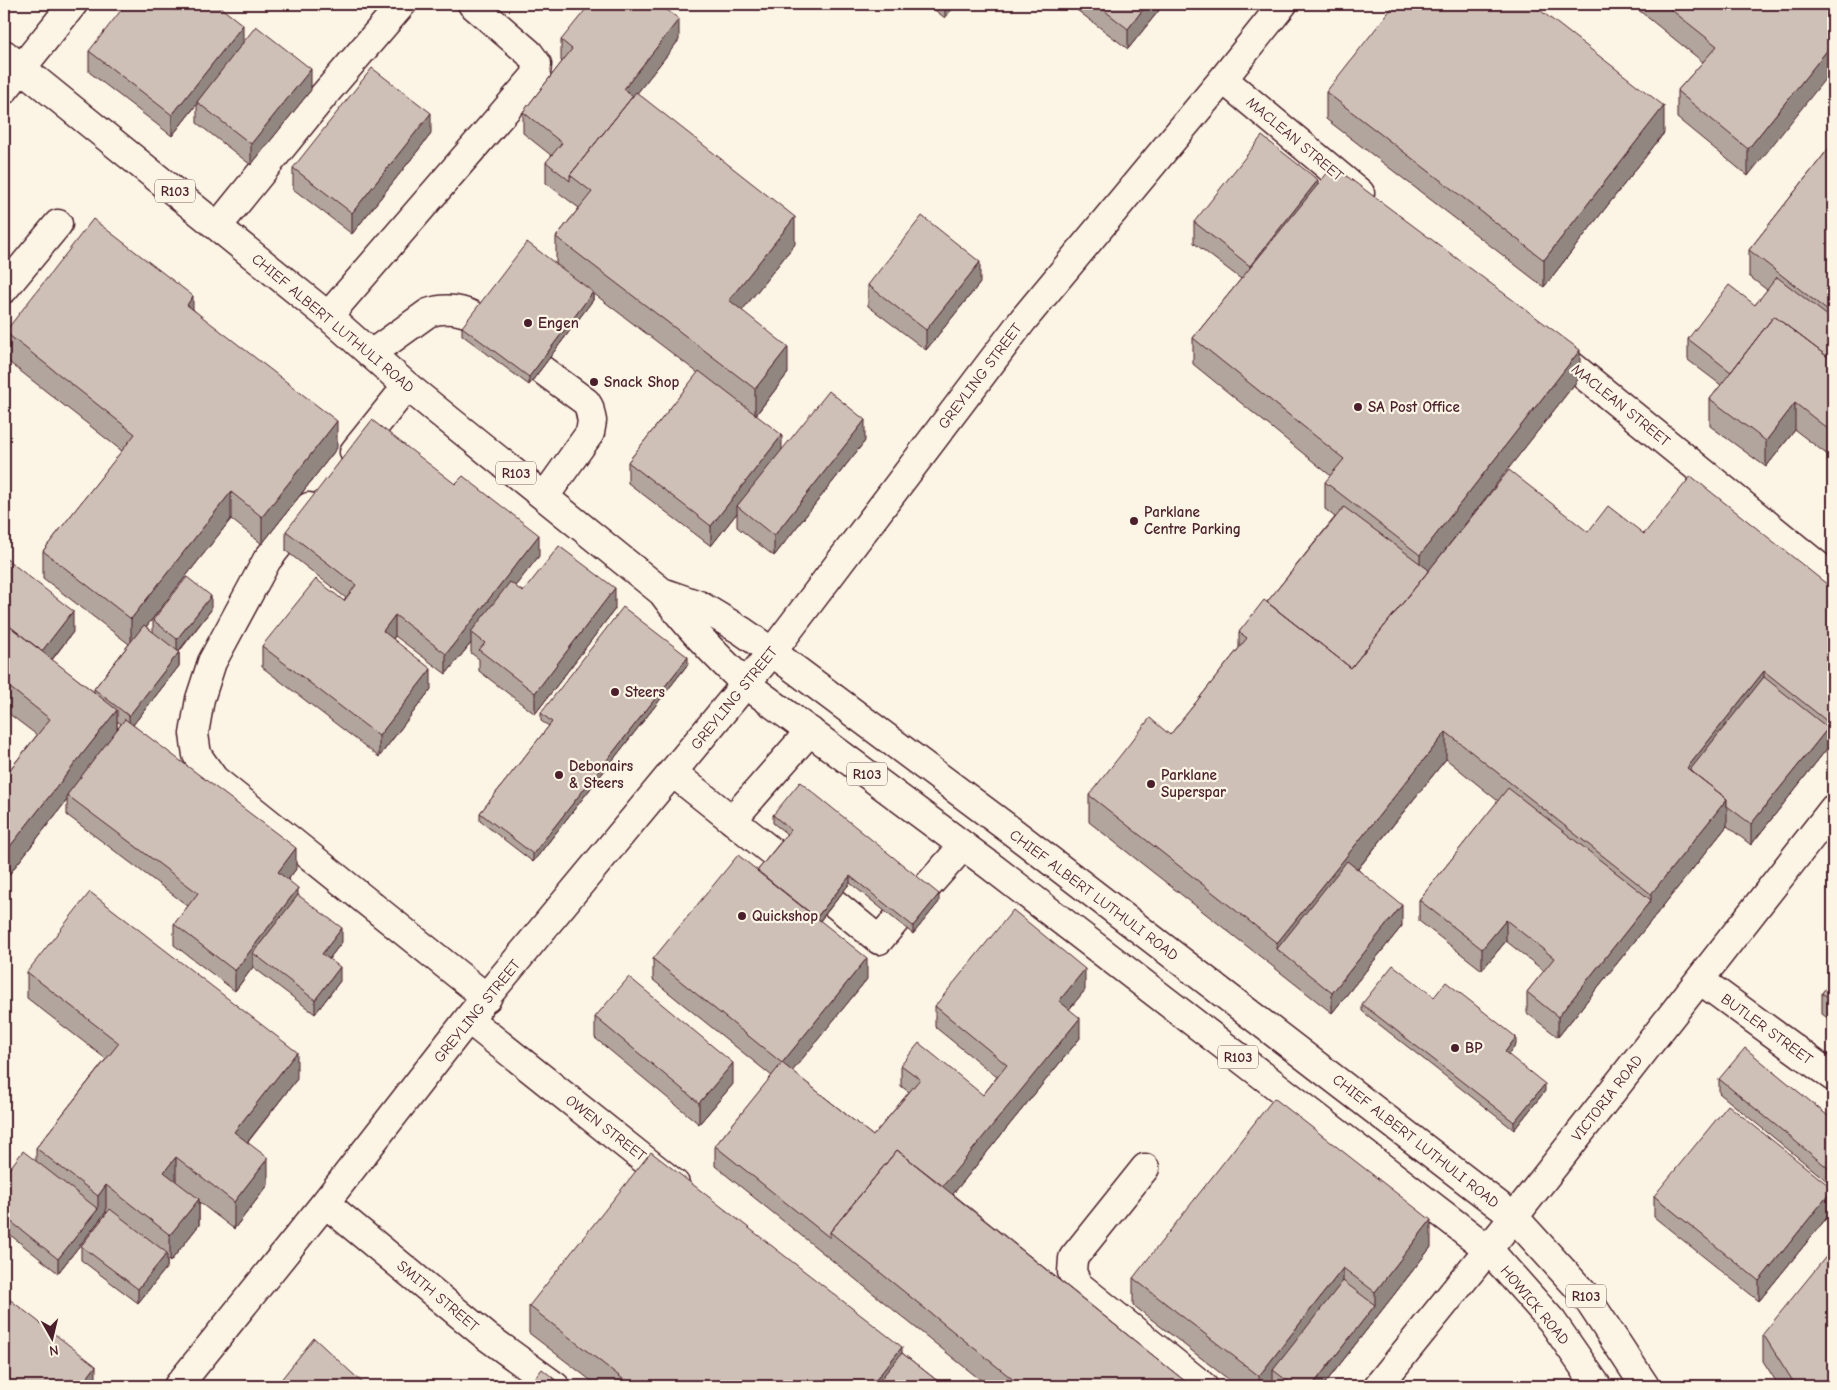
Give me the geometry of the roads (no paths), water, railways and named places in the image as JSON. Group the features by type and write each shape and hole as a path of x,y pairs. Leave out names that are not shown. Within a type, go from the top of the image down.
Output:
{"main road":[{"path":"4,90 12,61 73,4"},
{"path":"218,226 324,95 402,4"},
{"path":"328,316 536,75 537,64 529,53 472,4"},
{"name":"GREYLING STREET","path":"178,1386 325,1203 468,1019 772,652 1023,320 1223,79 1282,4"},
{"name":"CHIEF ALBERT LUTHULI ROAD","path":"12,61 218,226 328,316 407,386 662,592 702,641 746,684 963,846 1488,1249"},
{"name":"MACLEAN STREET","path":"1223,79 1377,206"},
{"path":"4,289 58,224"},
{"path":"371,354 428,313 456,310 476,317"},
{"name":"MACLEAN STREET","path":"1534,335 1833,578"},
{"path":"541,369 586,402 592,421 590,433 545,496"},
{"path":"340,469 407,386"},
{"path":"322,492 267,560 212,662 200,698 194,734 197,755 214,779 487,998"},
{"name":"CHIEF ALBERT LUTHULI ROAD","path":"662,592 698,605 742,631 772,652 1012,832 1514,1217"},
{"path":"732,820 810,731"},
{"path":"672,772 776,855"},
{"name":"VICTORIA ROAD","path":"1378,1386 1514,1217 1833,809"},
{"path":"924,890 963,846"},
{"path":"834,903 879,940 896,920"},
{"name":"BUTLER STREET","path":"1700,980 1833,1077"},
{"name":"OWEN STREET","path":"468,1019 692,1197"},
{"path":"1145,1168 1073,1258 1072,1272 1078,1285 1203,1386"},
{"name":"SMITH STREET","path":"325,1203 486,1336 555,1386"},
{"name":"R103","path":"1514,1217 1585,1295 1645,1386"},
{"name":"HOWICK ROAD","path":"1488,1249 1552,1321 1597,1386"}],"place":[{"name":"Engen","path":"528,323"},
{"name":"Snack Shop","path":"594,382"},
{"name":"SA Post Office","path":"1358,407"},
{"name":"Parklane Centre Parking","path":"1134,521"},
{"name":"Steers","path":"615,692"},
{"name":"Debonairs & Steers","path":"559,775"},
{"name":"Parklane Superspar","path":"1151,784"},
{"name":"Quickshop","path":"742,916"},
{"name":"BP","path":"1455,1048"}]}
